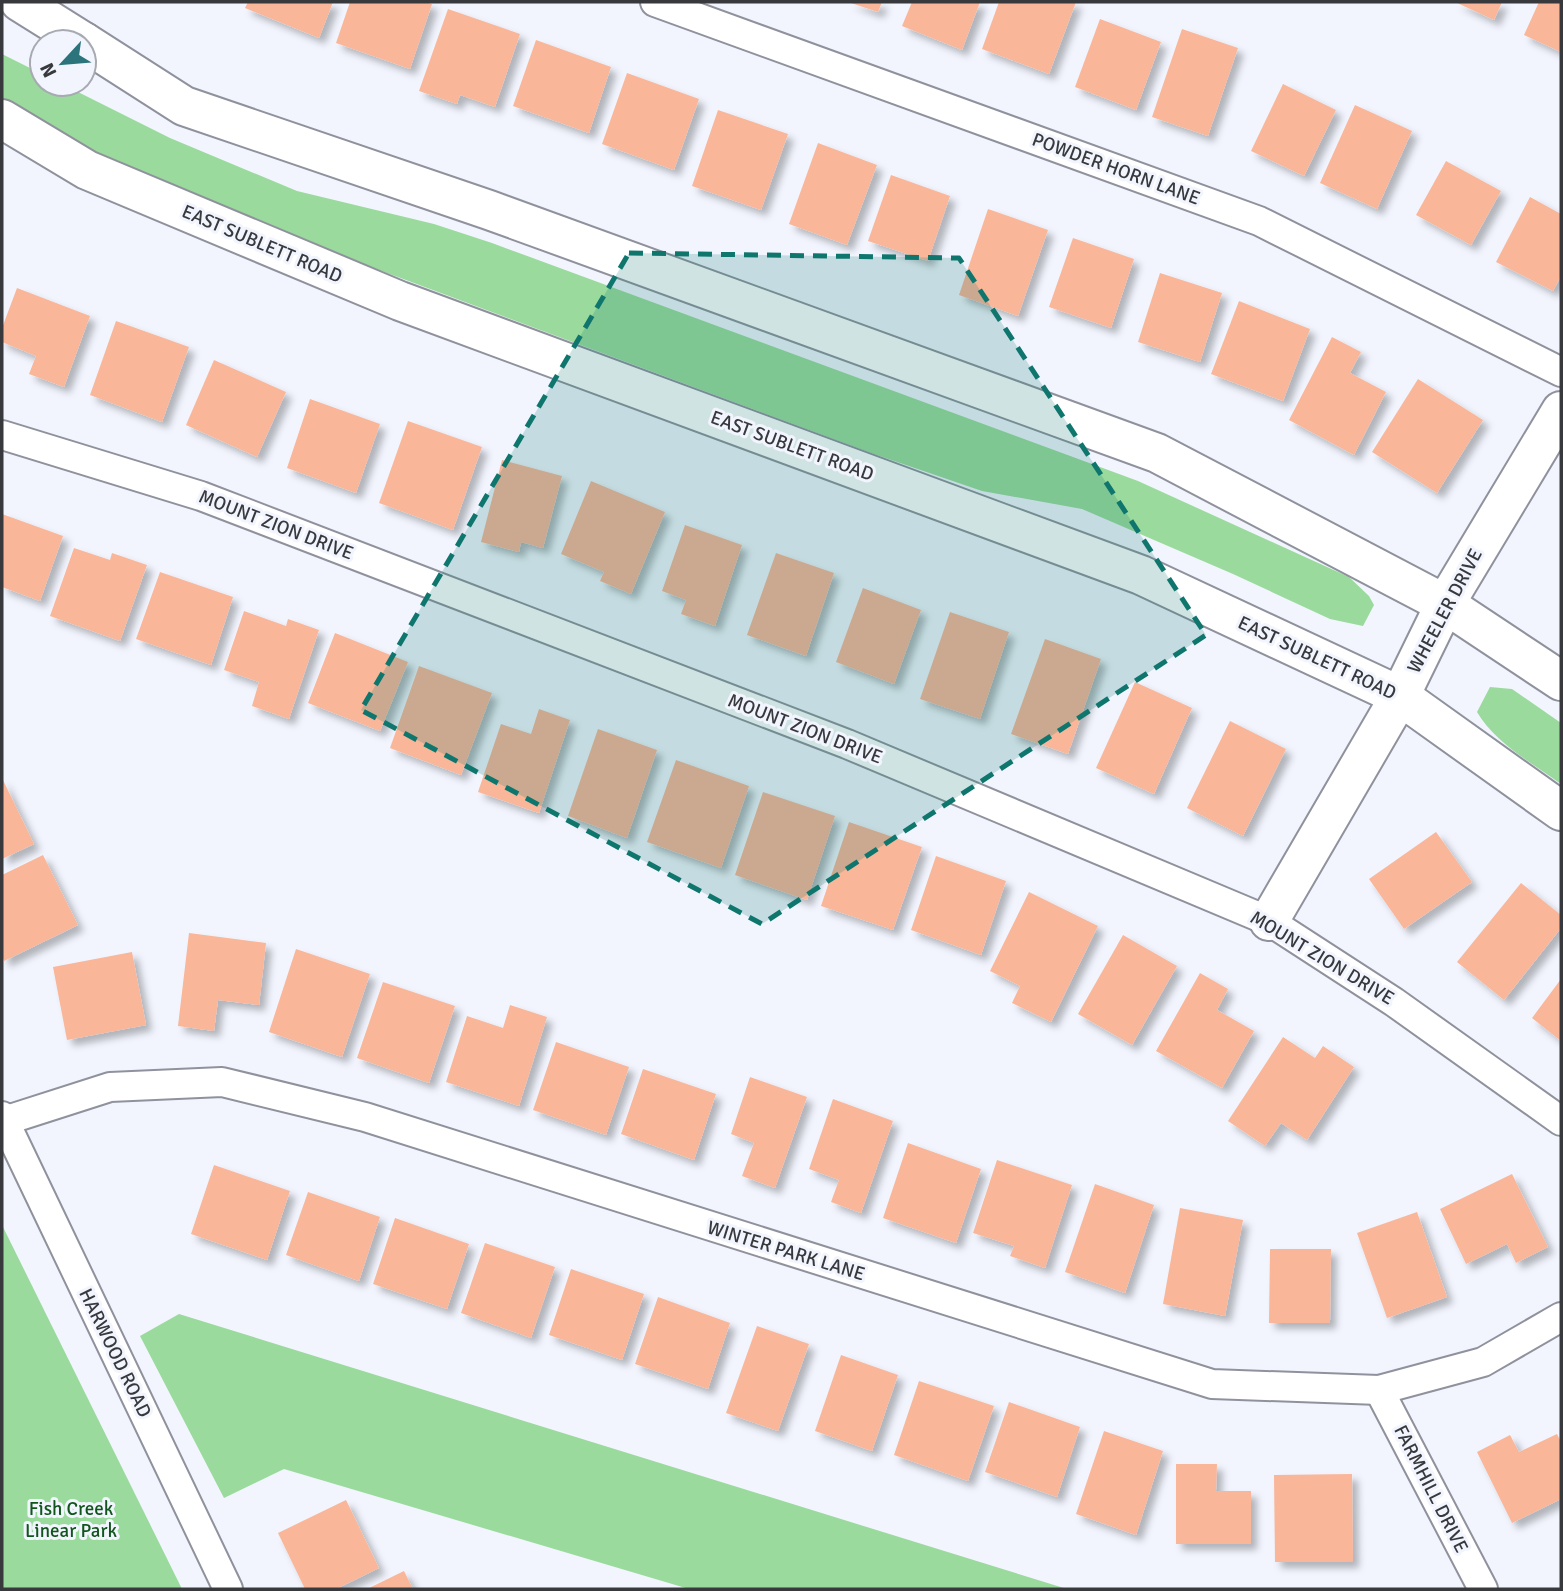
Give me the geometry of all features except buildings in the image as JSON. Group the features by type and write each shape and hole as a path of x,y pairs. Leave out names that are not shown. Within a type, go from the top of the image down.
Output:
{"main road":[{"path":"20,2 62,28"},
{"path":"98,51 184,106 489,210 1157,453 1445,604 1561,681"},
{"name":"EAST SUBLETT ROAD","path":"2,119 88,170 400,301 1141,575 1400,696 1561,811"},
{"name":"WHEELER DRIVE","path":"1269,921 1400,696 1445,604 1561,411"}],"street":[{"name":"POWDER HORN LANE","path":"655,2 1259,221 1561,372"},
{"name":"MOUNT ZION DRIVE","path":"2,435 227,506 847,744 1269,921 1394,1002 1561,1121"},
{"name":"WINTER PARK LANE","path":"3,1119 110,1087 222,1083 365,1117 1212,1384 1379,1390 1483,1362 1561,1317"},
{"name":"HARWOOD ROAD","path":"3,1119 228,1589"},
{"name":"FARMHILL DRIVE","path":"1379,1390 1483,1589"}],"highlighted area":[{"path":"629,253 959,258 1206,635 762,924 361,710"}],"green space":[{"path":"2,54 28,67 28,98 90,98 170,138 297,191 434,224 492,243 1138,481 1349,577 1369,596 1374,605 1363,626 1330,619 1082,509 982,491 871,453 170,191 2,105"},
{"path":"1490,687 1512,689 1561,723 1561,784 1515,752 1485,723 1477,712"},
{"name":"Fish Creek Linear Park","path":"2,1225 182,1589 2,1589"},
{"path":"179,1314 1067,1589 689,1589 284,1469 224,1498 140,1336"}]}
